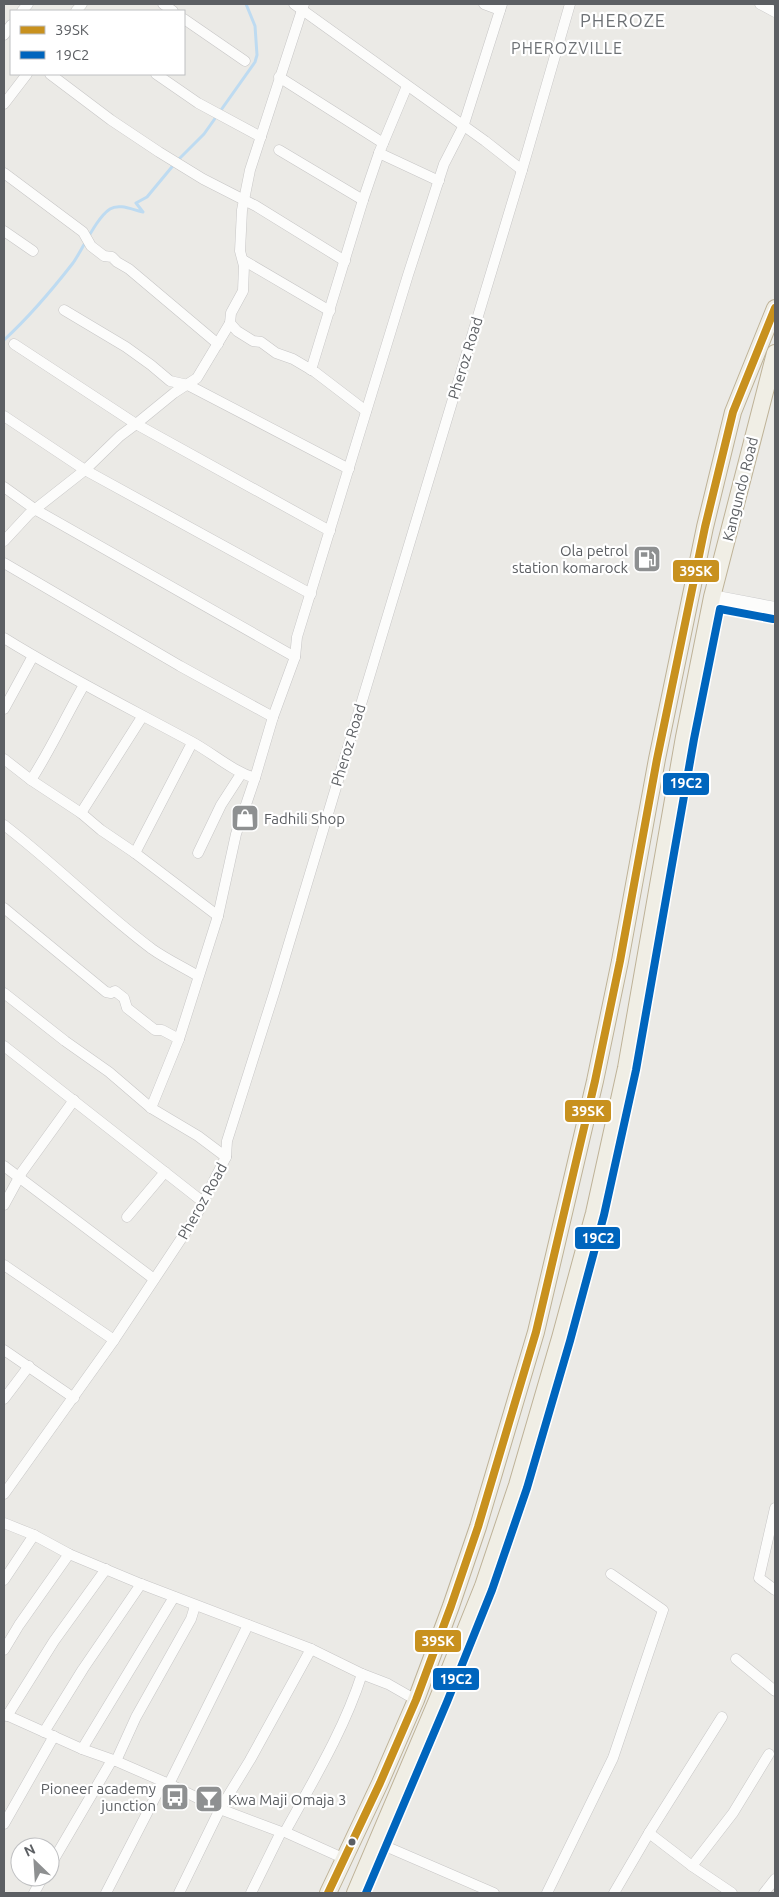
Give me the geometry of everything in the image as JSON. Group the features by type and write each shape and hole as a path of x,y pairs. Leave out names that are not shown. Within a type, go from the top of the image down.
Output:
{"highway":[{"name":"Kangundo Road","path":"328,1893 345,1860 416,1700 478,1527 536,1332 595,1081 620,961 657,759 705,527 733,412 775,308"},
{"name":"Kangundo Road","path":"355,1893 438,1698 483,1586 515,1494 560,1338 594,1213 626,1068 684,738 712,597 775,353"}],"main road":[{"path":"712,597 775,608"}],"street":[{"path":"151,1108 180,1039 218,916 236,834 273,717 295,657 297,637 444,164 462,126 501,7 484,4"},
{"name":"Pheroz Road","path":"4,1494 74,1398 195,1218 226,1157 227,1141 274,993 522,170 570,4"},
{"path":"760,4 775,12"},
{"path":"4,540 29,514 85,470 136,424 174,393 197,378 230,323 231,314 243,291 244,266 240,251 243,201 252,164 300,6 522,170"},
{"path":"185,20 246,61"},
{"path":"4,104 26,75"},
{"path":"51,75 138,138 203,179 256,206 345,261"},
{"path":"157,75 198,103 261,137"},
{"path":"279,77 381,148 439,181"},
{"path":"311,370 363,200 381,148 407,86"},
{"path":"279,150 363,200"},
{"path":"4,173 83,232 91,246 104,256 112,257 129,269 218,344"},
{"path":"4,231 33,251"},
{"path":"242,260 330,311"},
{"path":"64,310 126,347 170,381 188,385 349,469"},
{"path":"230,323 237,331 253,341 261,342 276,353 293,358 366,411"},
{"path":"14,344 136,424 330,531"},
{"path":"4,416 85,470 311,594"},
{"path":"4,487 36,510 295,657"},
{"path":"4,563 180,666 273,717"},
{"path":"4,638 84,685 192,742 241,774 255,778"},
{"path":"4,709 33,656"},
{"path":"32,780 53,746 66,715 84,685"},
{"path":"81,813 142,717"},
{"path":"135,853 192,742"},
{"path":"4,759 81,813 101,830 135,853 218,916"},
{"path":"198,853 221,805 241,774"},
{"path":"4,825 35,849 115,920 154,950 198,976"},
{"path":"4,908 106,992 111,993 115,991 124,998 127,1008 154,1030 162,1030 180,1039"},
{"path":"4,993 109,1072 151,1108 198,1136 226,1157"},
{"path":"4,1046 203,1202"},
{"path":"4,1205 19,1178 74,1100"},
{"path":"4,1166 154,1279"},
{"path":"127,1218 165,1172"},
{"path":"4,1265 114,1340"},
{"path":"4,1350 74,1398"},
{"path":"4,1399 29,1366"},
{"path":"775,1508 759,1578 775,1590"},
{"path":"4,1523 34,1535 69,1554 141,1584 311,1649 362,1674 388,1684 416,1700"},
{"path":"4,1580 34,1535"},
{"path":"4,1650 19,1625 69,1554"},
{"path":"106,1569 54,1641 6,1715 82,1749 114,1760 220,1809 283,1832 345,1860"},
{"path":"548,1893 613,1758 662,1610 611,1574"},
{"path":"4,1824 82,1669 141,1584"},
{"path":"82,1749 174,1597"},
{"path":"60,1849 114,1760 136,1717 192,1619 195,1606"},
{"path":"106,1893 166,1783 248,1625"},
{"path":"179,1893 220,1809 250,1760 311,1649"},
{"path":"736,1659 775,1691"},
{"path":"251,1893 329,1751 362,1674"},
{"path":"614,1893 649,1833 722,1717"},
{"path":"692,1866 733,1813 769,1754"},
{"path":"649,1833 692,1866 732,1893"},
{"path":"376,1845 392,1849 494,1893"},
{"path":"764,1893 775,1879"}],"waterway":[{"path":"4,340 49,293 73,263 105,213 114,207 143,212 136,203 147,197 176,162 204,134 255,62 257,55 255,26 246,4"}],"transit line":[{"name":"39SK","path":"328,1893 380,1783 416,1700 451,1606 478,1527 536,1332 595,1081 620,961 657,759 705,527 733,412 775,308"},
{"name":"19C2","path":"366,1893 492,1590 527,1488 570,1341 604,1215 636,1070 694,739 720,609 773,619"}],"place":[{"name":"Ola petrol station komarock","path":"647,559"},
{"name":"Fadhili Shop","path":"245,818"},
{"name":"Pioneer academy junction","path":"175,1797"},
{"name":"Kwa Maji Omaja 3","path":"209,1799"}],"district":[{"name":"PHEROZE","path":"623,20"},
{"name":"PHEROZVILLE","path":"567,48"}]}
